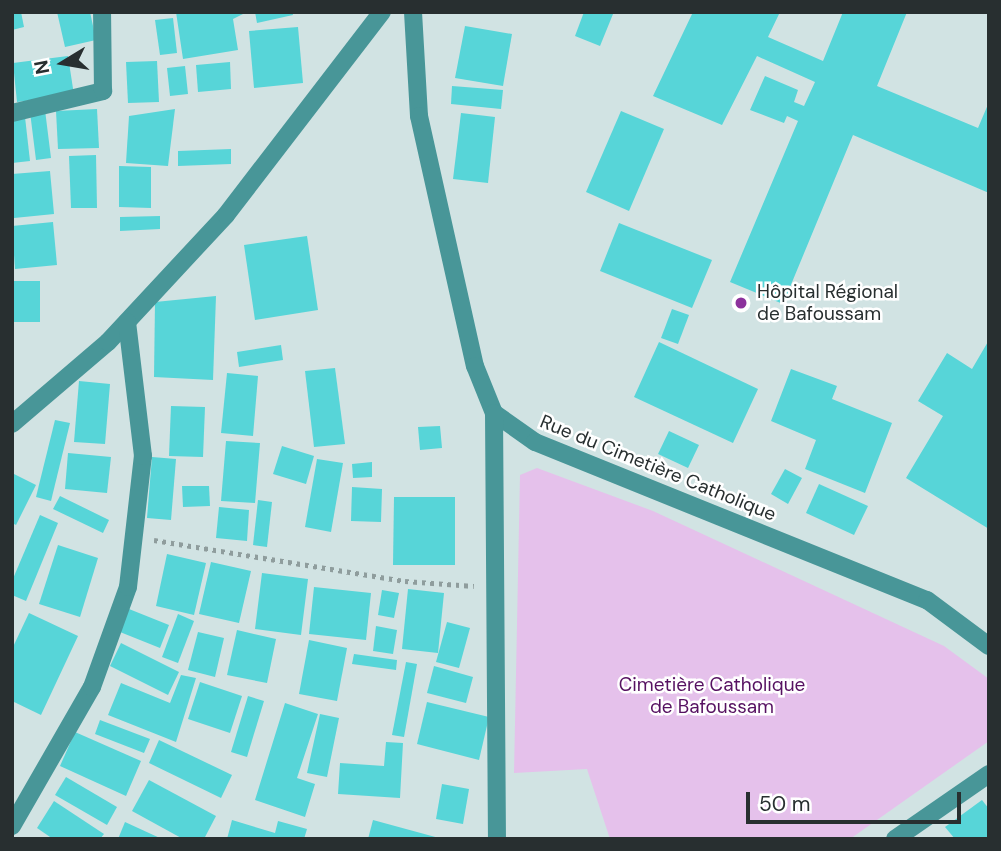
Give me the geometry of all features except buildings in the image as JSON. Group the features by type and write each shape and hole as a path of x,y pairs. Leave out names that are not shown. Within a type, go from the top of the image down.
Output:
{"street":[{"path":"12,113 103,91 102,12"},
{"path":"12,424 127,322 226,215 382,12"},
{"path":"413,12 419,116 475,366 494,413 497,839"},
{"path":"12,826 92,687 128,587 137,537 142,412 127,322"},
{"name":"Rue du Cimetière Catholique","path":"494,413 535,442 928,600 989,646"},
{"path":"895,839 989,774"}],"path":[{"path":"137,537 405,581 496,587"}],"green space":[{"name":"Cimetière Catholique de Bafoussam","path":"537,468 653,511 944,646 989,679 989,741 850,839 610,839 587,769 514,773 520,475"}],"place":[{"name":"Hôpital Régional de Bafoussam","path":"741,303"}]}
